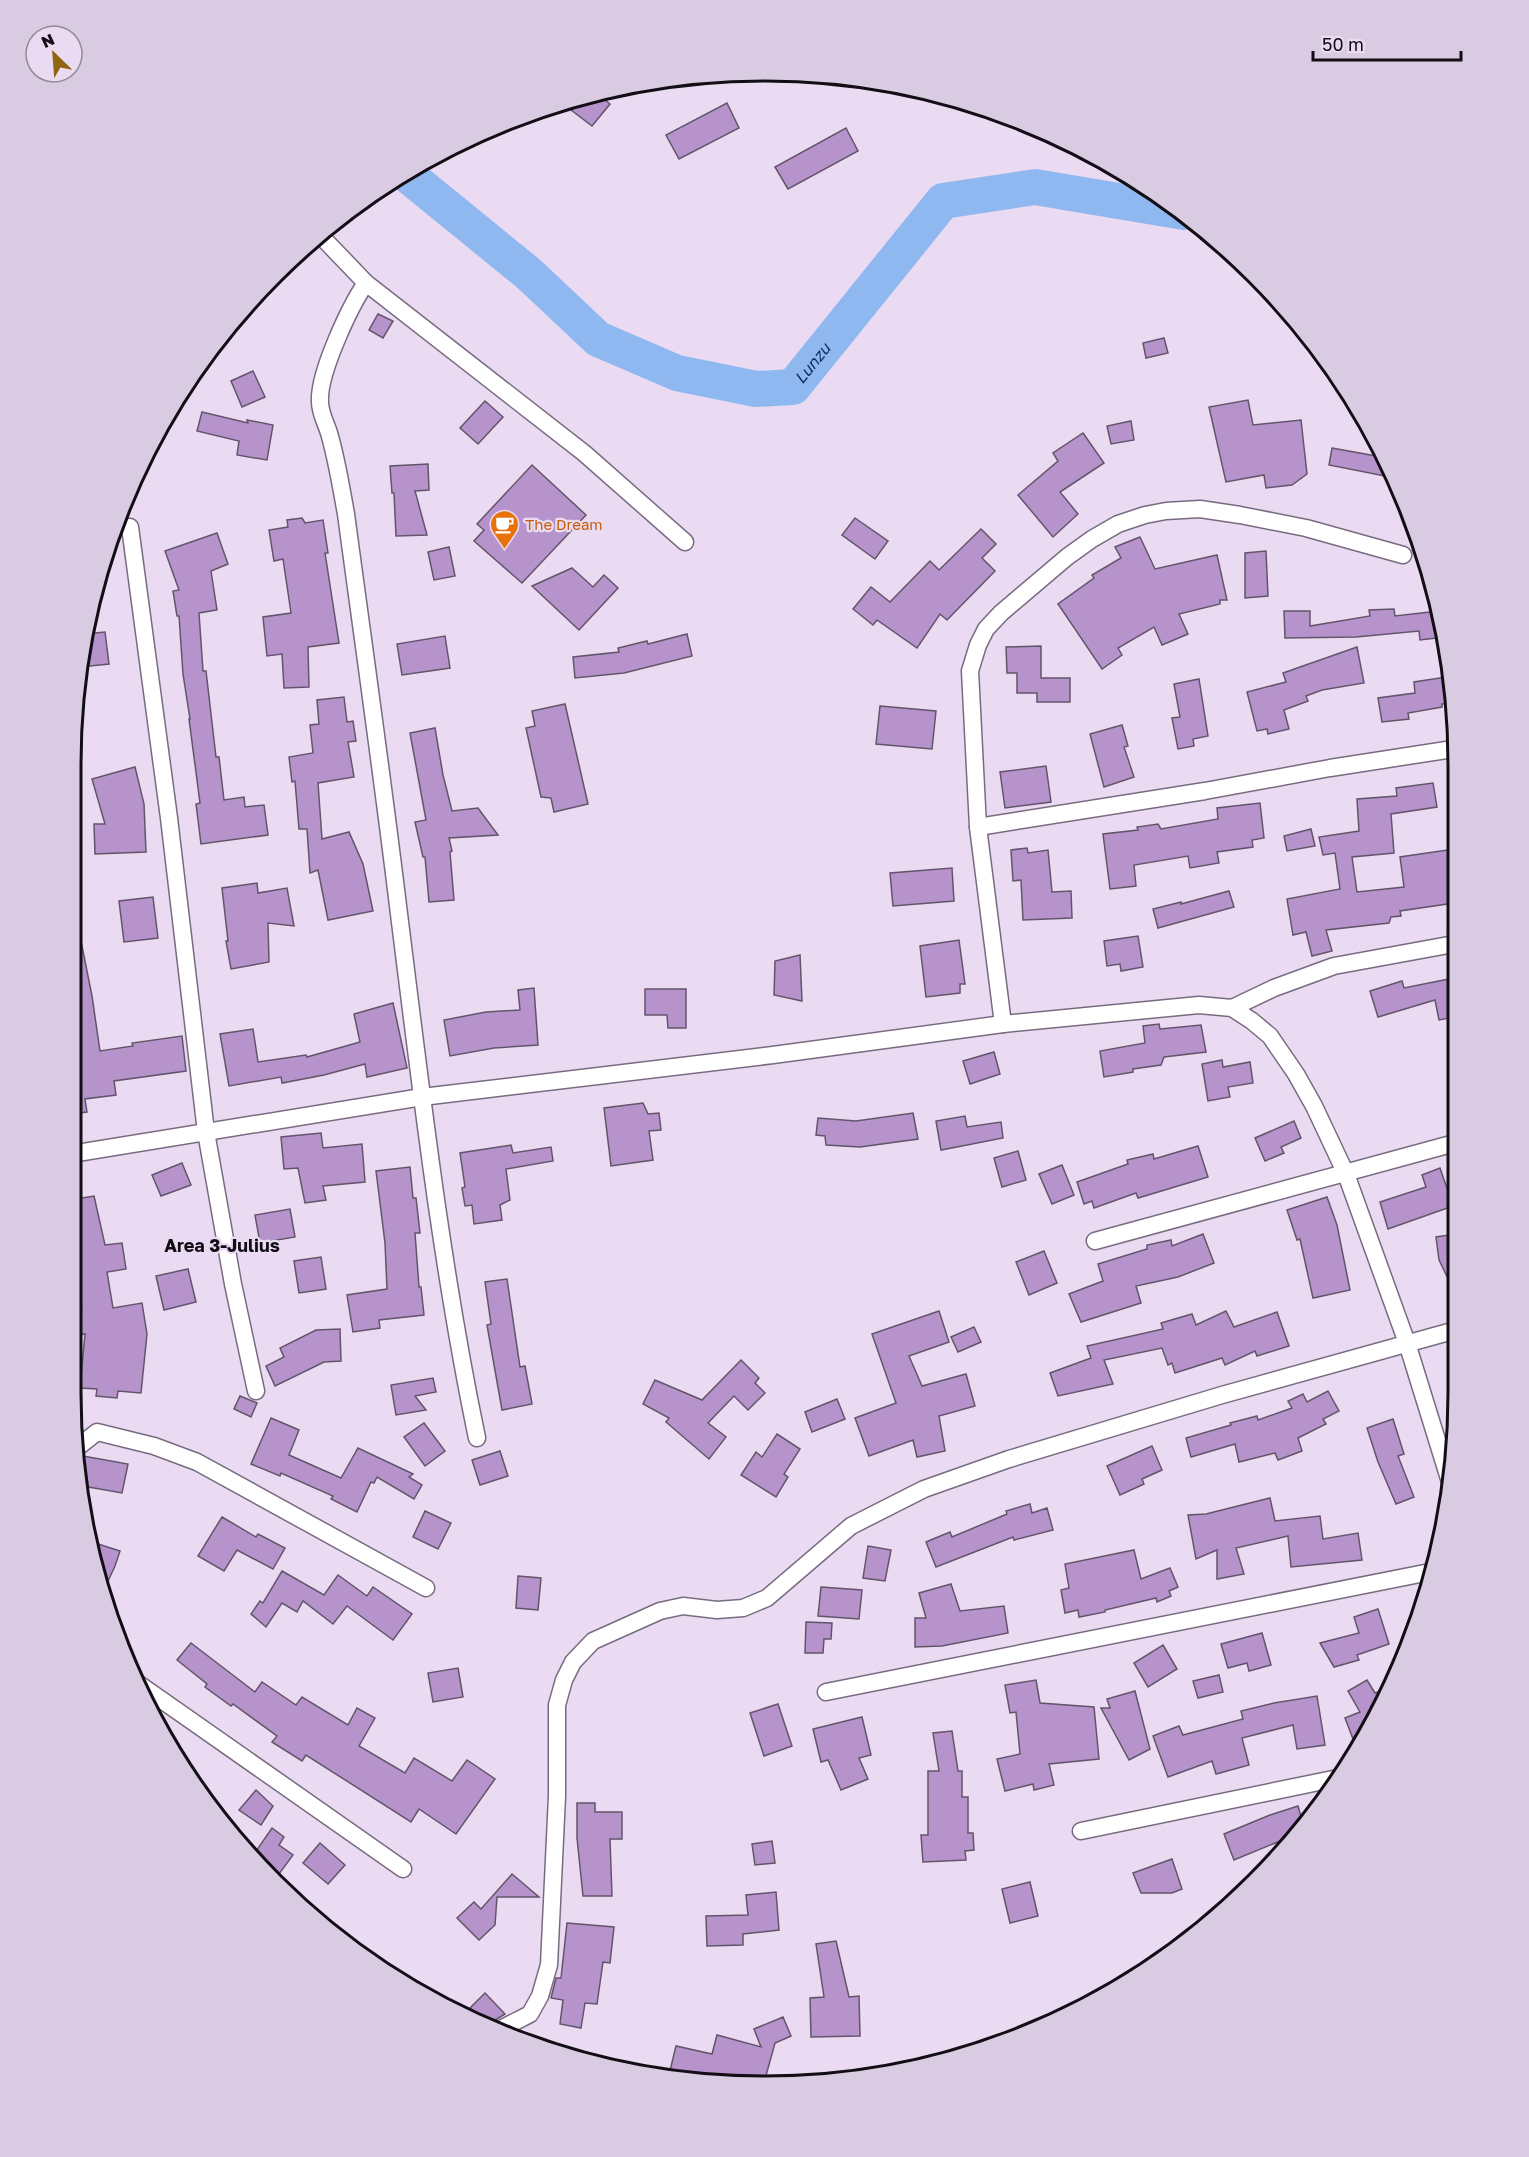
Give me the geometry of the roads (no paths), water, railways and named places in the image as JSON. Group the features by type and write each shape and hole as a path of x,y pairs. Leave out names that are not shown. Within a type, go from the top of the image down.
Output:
{"street":[{"path":"326,241 366,283 584,453 685,542"},
{"path":"366,283 353,301 345,318 327,369 320,401 346,514 385,795 443,1256 477,1438"},
{"path":"1003,1024 978,827 970,671 986,629 1001,613 1067,557 1118,524 1145,514 1200,509 1306,528 1403,555"},
{"path":"130,527 169,818 206,1132 233,1284 256,1391"},
{"path":"978,827 1448,750"},
{"path":"1232,1008 1274,988 1334,966 1448,945"},
{"path":"81,1152 422,1097 773,1055 1003,1024 1199,1005 1232,1008 1270,1036 1314,1106 1346,1174 1407,1343 1444,1463"},
{"path":"1095,1241 1448,1145"},
{"path":"507,2026 530,2014 540,1996 549,1965 557,1796 557,1705 564,1680 573,1662 593,1641 660,1611 683,1606 717,1610 743,1608 767,1598 851,1526 924,1489 1009,1459 1222,1395 1448,1332"},
{"path":"83,1443 97,1432 154,1446 197,1462 426,1588"},
{"path":"826,1692 1424,1573"},
{"path":"149,1691 403,1869"},
{"path":"1081,1831 1327,1780"}],"waterway":[{"name":"Lunzu","path":"413,179 529,274 598,339 677,373 756,389 793,387 943,201 1035,187 1161,208"}],"place":[{"name":"The Dream","path":"504,550"}],"district":[{"name":"Area 3-Julius","path":"222,1245"}]}
